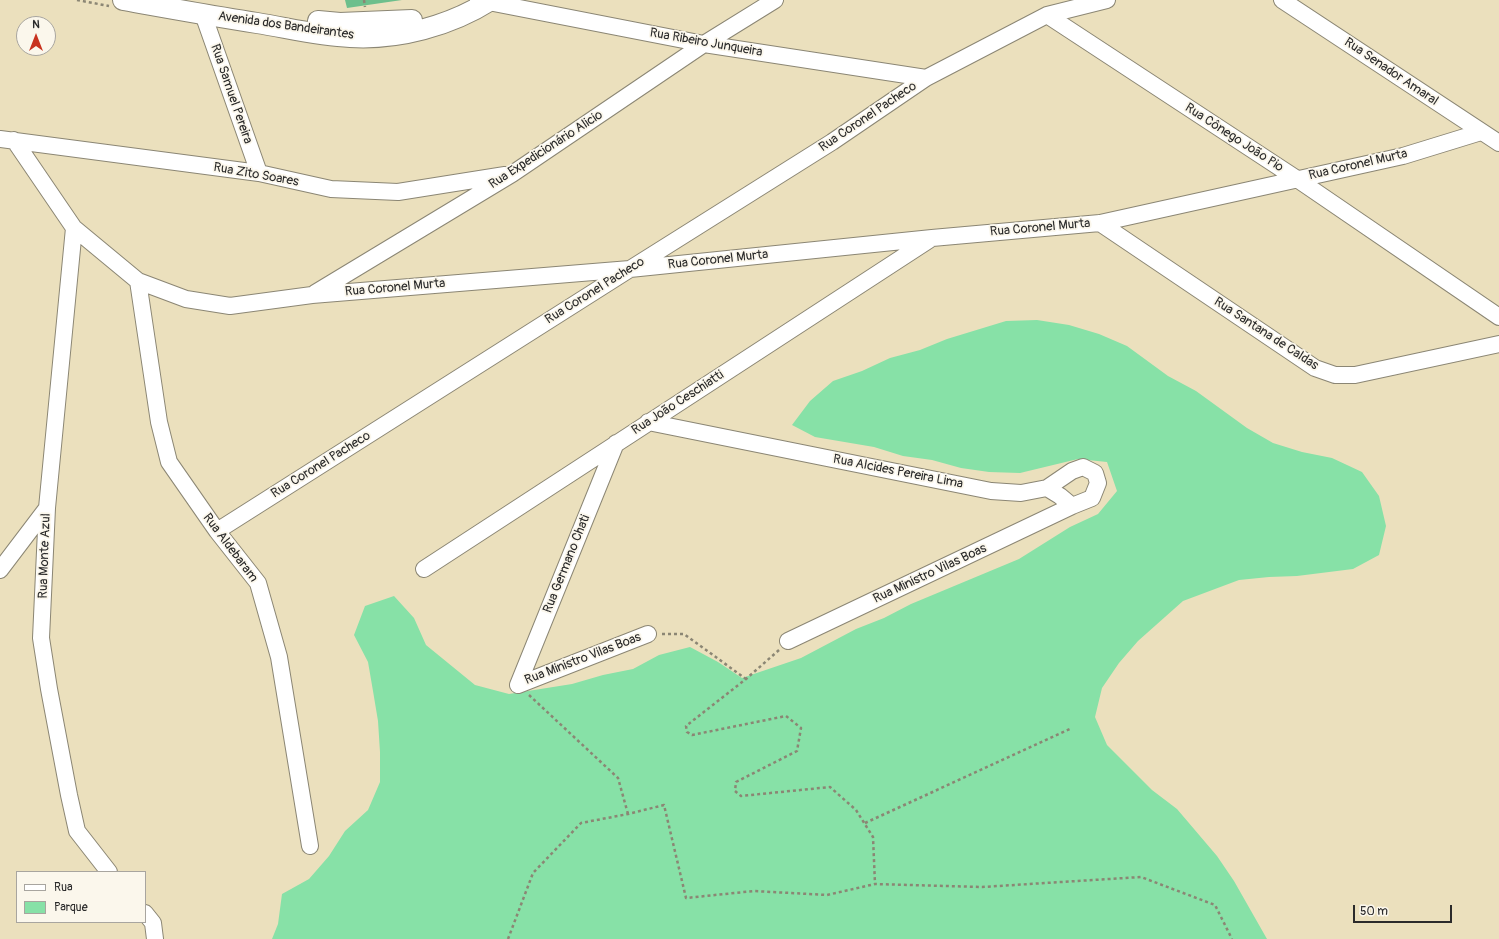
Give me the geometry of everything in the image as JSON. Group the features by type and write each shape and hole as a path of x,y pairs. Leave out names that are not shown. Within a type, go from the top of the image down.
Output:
{"street":[{"name":"Avenida dos Bandeirantes","path":"123,0 201,7 340,23 415,19 464,0"},
{"name":"Rua Expedicionário Alicio","path":"312,295 512,174 704,44 776,0"},
{"name":"Rua Coronel Pacheco","path":"217,531 832,142 926,78 1047,15 1107,0"},
{"name":"Rua Senador Amaral","path":"1282,0 1499,143"},
{"name":"Avenida dos Bandeirantes","path":"201,7 333,36 369,38 410,32 444,23 460,17 485,1"},
{"name":"Rua Ribeiro Junqueira","path":"485,1 704,44 926,78"},
{"name":"Rua Samuel Pereira","path":"201,7 259,173"},
{"name":"Rua Cônego João Pio","path":"1047,15 1297,179 1499,317"},
{"name":"Rua Coronel Murta","path":"7,139 74,228 138,281 186,299 230,306 312,295 630,269 932,238 1100,223 1403,156 1481,132"},
{"name":"Rua Zito Soares","path":"7,139 259,173 331,189 398,192 512,174"},
{"name":"Rua Santana de Caldas","path":"1100,223 1315,368 1335,375 1355,375 1499,344"},
{"name":"Rua Monte Azul","path":"74,228 47,508 41,638 69,795 78,831 108,871"},
{"name":"Rua João Ceschiatti","path":"424,569 932,238"},
{"name":"Rua Aldebaram","path":"138,281 159,422 169,462 217,531 258,583 279,656 310,846"},
{"name":"Rua Alcides Pereira Lima","path":"648,422 991,491 1021,493 1047,488 1072,471 1083,467 1094,473 1098,483 1092,498 1072,506"},
{"name":"Rua Germano Chati","path":"518,685 616,443"},
{"path":"1047,488 1072,506"},
{"name":"Rua Ministro Vilas Boas","path":"788,641 1072,506"},
{"path":"0,570 47,508"},
{"name":"Rua Ministro Vilas Boas","path":"518,685 648,634"},
{"path":"146,914 153,923 155,939"}],"path":[{"path":"648,634 684,634 746,679"},
{"path":"788,641 746,679 686,726 687,732 692,734 786,716 801,728 797,751 736,782 736,791 742,796 830,787 856,810 873,837 875,884"},
{"path":"518,685 618,778 628,814"},
{"path":"865,823 1070,729"},
{"path":"508,939 533,873 580,823 628,814 664,805 686,898 754,891 827,895 875,884 982,887 1141,876 1215,905 1232,939"}],"green space":[{"path":"345,0 402,0 347,8"},
{"path":"1037,320 1069,325 1099,334 1127,346 1168,376 1196,391 1247,428 1273,443 1302,452 1332,458 1362,472 1379,496 1386,526 1379,555 1353,569 1297,576 1239,580 1183,601 1138,641 1119,663 1102,688 1095,717 1107,745 1152,790 1177,809 1217,856 1234,881 1267,939 272,939 278,924 282,894 309,879 329,856 345,831 368,810 380,782 378,721 368,662 354,635 365,606 394,596 414,618 426,645 475,685 509,694 572,684 603,675 633,669 659,655 690,647 718,662 742,678 801,658 856,629 884,618 911,604 1019,559 1070,527 1098,514 1117,491 1107,462 1078,459 1020,473 989,472 961,468 932,460 903,456 874,447 815,437 792,425 810,401 833,381 862,371 890,358 920,350 947,339 1006,321"}]}
